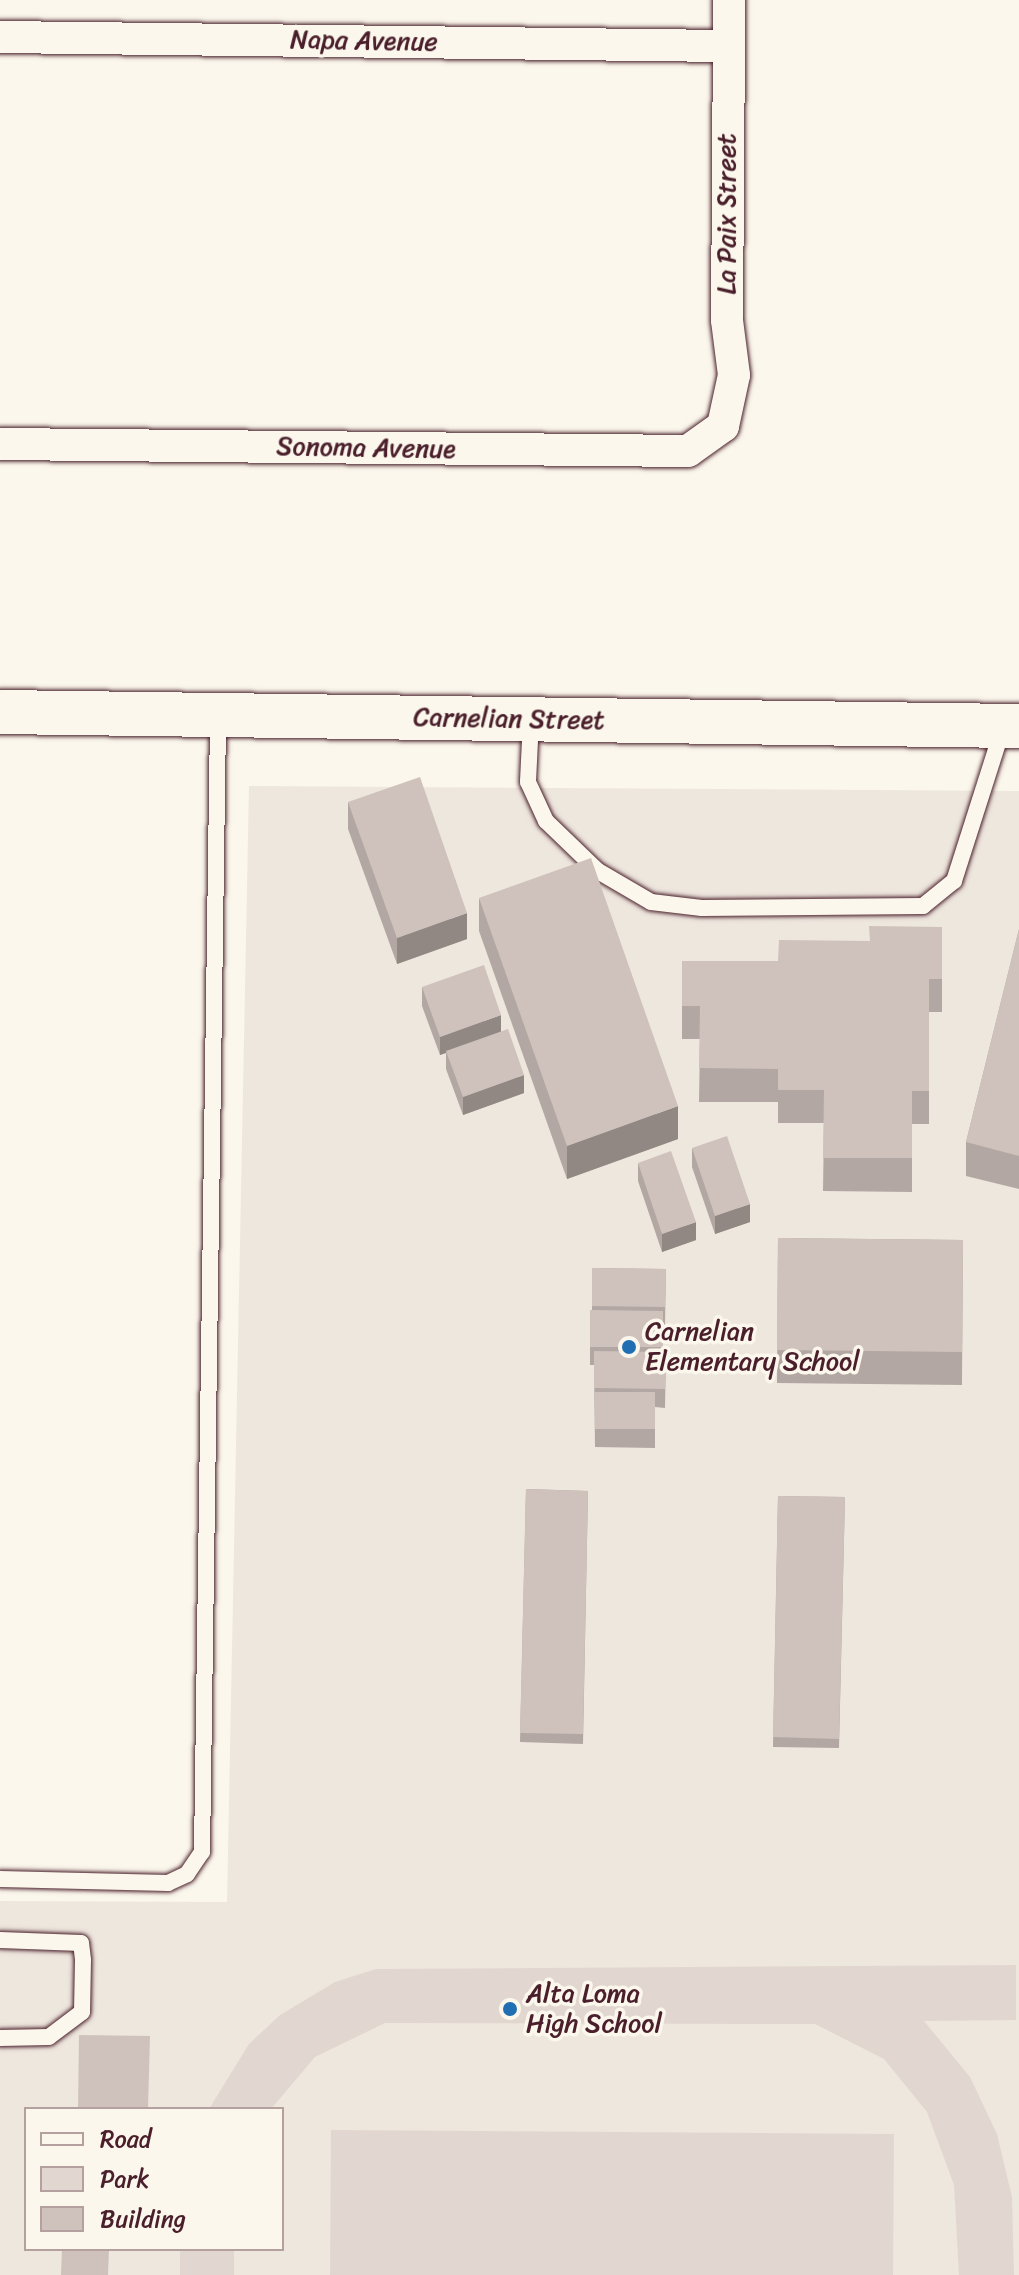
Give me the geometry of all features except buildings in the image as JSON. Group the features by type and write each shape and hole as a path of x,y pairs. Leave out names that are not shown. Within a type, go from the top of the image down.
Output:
{"main road":[{"name":"Carnelian Street","path":"0,712 1011,726"}],"street":[{"name":"La Paix Street","path":"723,426 734,375 727,320 729,0"},
{"name":"Napa Avenue","path":"0,37 728,46"},
{"name":"Sonoma Avenue","path":"0,444 688,451 723,426"}],"lane":[{"path":"0,1879 168,1883 187,1874 202,1852 218,715"},
{"path":"531,719 528,782 546,821 598,871 651,902 702,908 923,906 954,881 1011,726"},
{"path":"0,1940 81,1943 83,1960 82,2012 49,2037 0,2038"}],"shaded area":[{"name":"Carnelian Elementary School","path":"249,786 1019,791 1019,2275 0,2275 0,1901 227,1902"}],"green space":[{"path":"1016,1965 1016,2020 924,2021 970,2077 997,2134 1012,2197 1014,2275 959,2275 954,2185 927,2112 884,2059 815,2024 385,2023 315,2057 273,2107 210,2107 249,2044 280,2015 335,1982 376,1969"},
{"path":"331,2130 894,2134 893,2275 330,2275"},
{"path":"180,2251 234,2251 234,2275 180,2275"}],"place":[{"name":"Carnelian Elementary School","path":"629,1347"},
{"name":"Alta Loma High School","path":"510,2009"}]}
